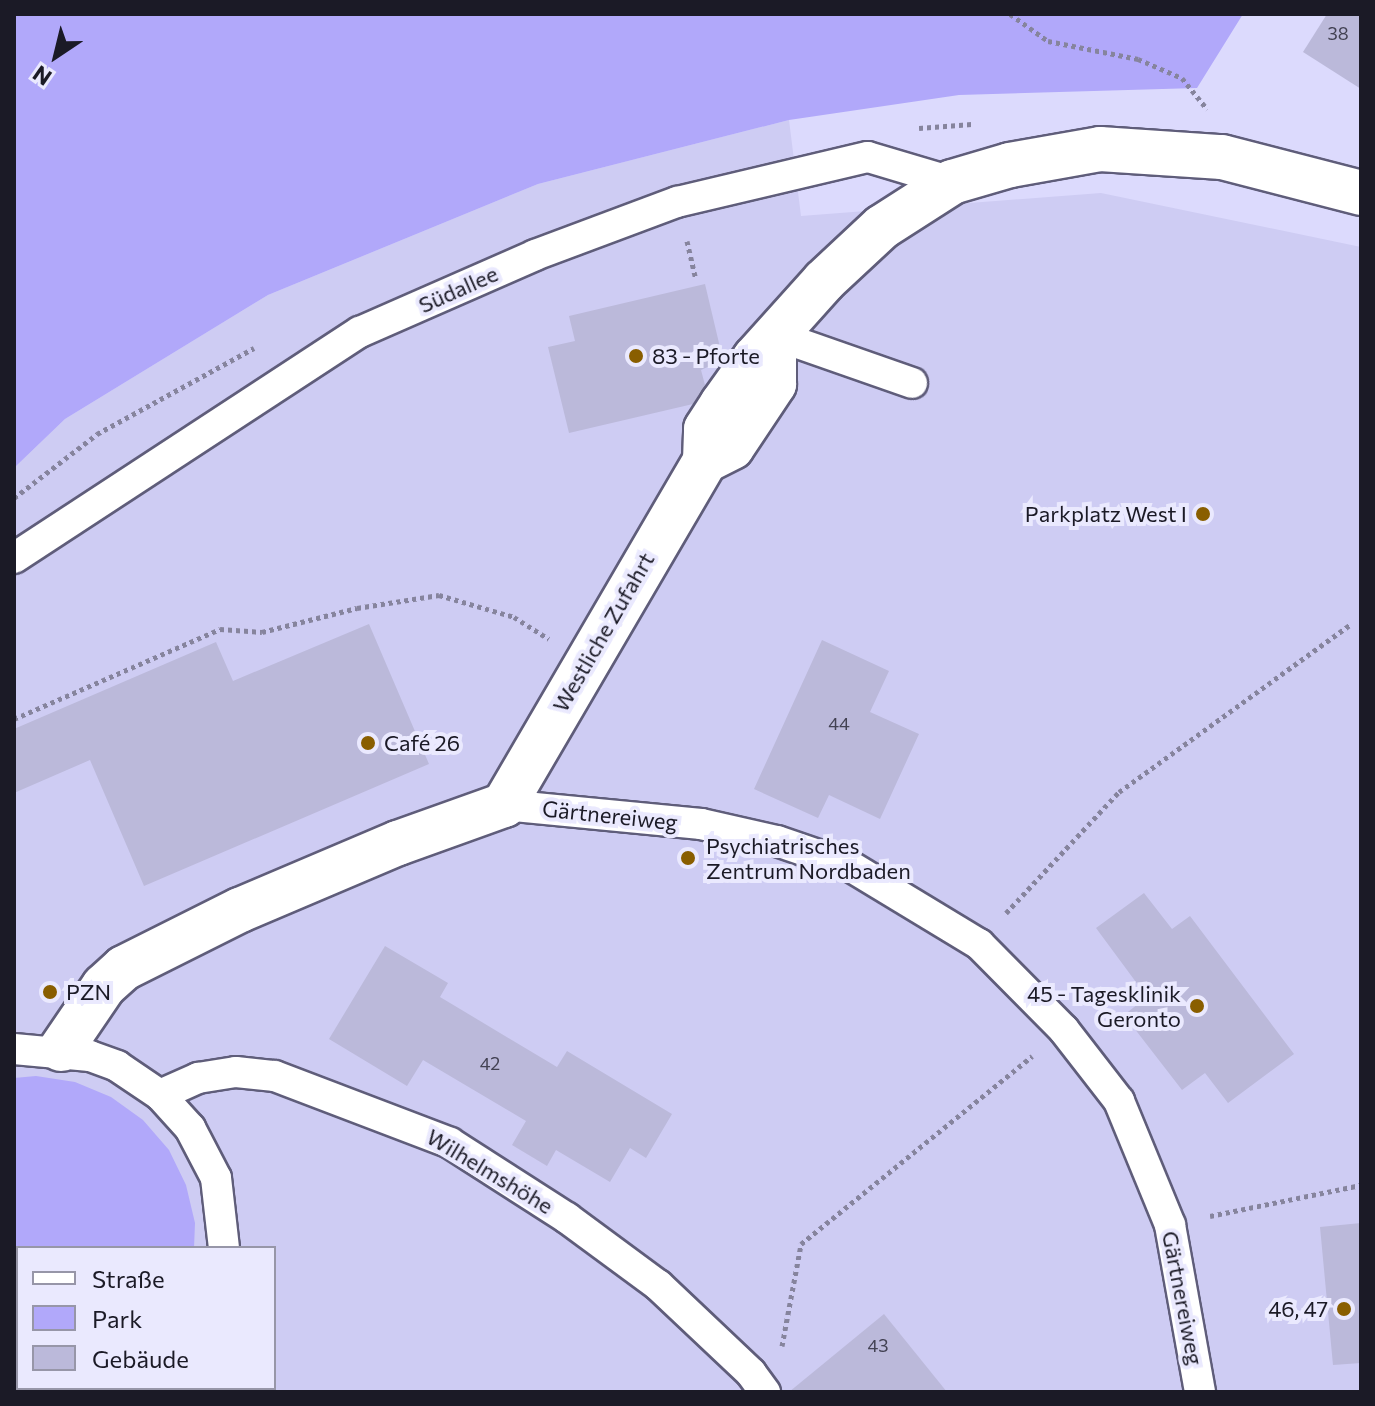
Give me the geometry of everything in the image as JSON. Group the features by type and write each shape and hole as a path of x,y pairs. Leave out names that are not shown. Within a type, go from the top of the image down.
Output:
{"street":[{"name":"Westliche Zufahrt","path":"504,805 585,660 705,461 706,429 755,358 824,281 882,227 952,182 1010,165 1100,149 1222,157 1361,193"},
{"name":"Gärtnereiweg","path":"61,1049 104,986 136,961 384,849 504,805"}],"lane":[{"name":"Südallee","path":"14,558 360,332 535,255 677,202 868,157 952,182"},
{"path":"776,338 912,383"},
{"name":"Gärtnereiweg","path":"504,805 701,824 777,841 850,866 979,944 1064,1030 1119,1101 1170,1225 1200,1392"},
{"path":"14,1049 61,1049 117,1066 160,1095 190,1128 216,1178 224,1246"},
{"name":"Wilhelmshöhe","path":"160,1095 198,1078 236,1072 275,1076 450,1143 567,1218 658,1285 765,1392"}],"path":[{"path":"1010,14 1048,41 1138,59 1182,78 1206,107 1222,157"},
{"path":"687,241 696,279"},
{"path":"14,719 220,629 262,632 357,608 439,595 514,617 585,660"},
{"path":"979,944 1073,836 1119,792 1350,625"},
{"path":"779,1362 801,1244 1064,1030"},
{"path":"1170,1225 1361,1185"}],"shaded area":[{"name":"Psychiatrisches Zentrum Nordbaden","path":"789,120 801,216 1101,193 1361,247 1361,1392 14,1392 14,468 65,419 268,295 538,184"}],"green space":[{"path":"14,14 1243,14 1197,88 959,95 789,120 538,184 268,295 65,419 14,468"},
{"path":"36,1076 75,1082 111,1097 143,1120 169,1150 186,1185 195,1223 194,1246 16,1246 16,1390 96,1390 90,1392 14,1392 14,1078"}],"building":[{"path":"1327,14 1361,14 1361,89 1303,52"},
{"name":"83 - Pforte","path":"705,284 723,360 701,370 705,385 693,404 569,433 548,347 575,341 569,316"},
{"path":"369,624 429,764 144,886 90,760 14,793 14,729 216,642 233,681"},
{"path":"822,640 889,671 870,712 919,734 880,819 829,795 818,818 754,789"},
{"name":"45 - Tagesklinik Geronto","path":"1144,893 1172,929 1190,916 1294,1054 1228,1103 1205,1073 1182,1090 1124,1015 1147,997 1096,928"},
{"path":"385,946 448,983 440,997 557,1067 567,1051 672,1114 646,1158 630,1148 610,1182 556,1150 547,1166 512,1145 526,1121 423,1060 407,1086 329,1039"},
{"name":"46, 47","path":"1361,1223 1361,1363 1333,1365 1320,1227"},
{"path":"884,1314 947,1392 789,1392"}],"place":[{"name":"83 - Pforte","path":"636,356"},
{"name":"Parkplatz West I","path":"1203,514"},
{"name":"Café 26","path":"368,743"},
{"name":"Psychiatrisches Zentrum Nordbaden","path":"688,858"},
{"name":"PZN","path":"50,992"},
{"name":"45 - Tagesklinik Geronto","path":"1197,1006"},
{"name":"46, 47","path":"1344,1309"}]}
